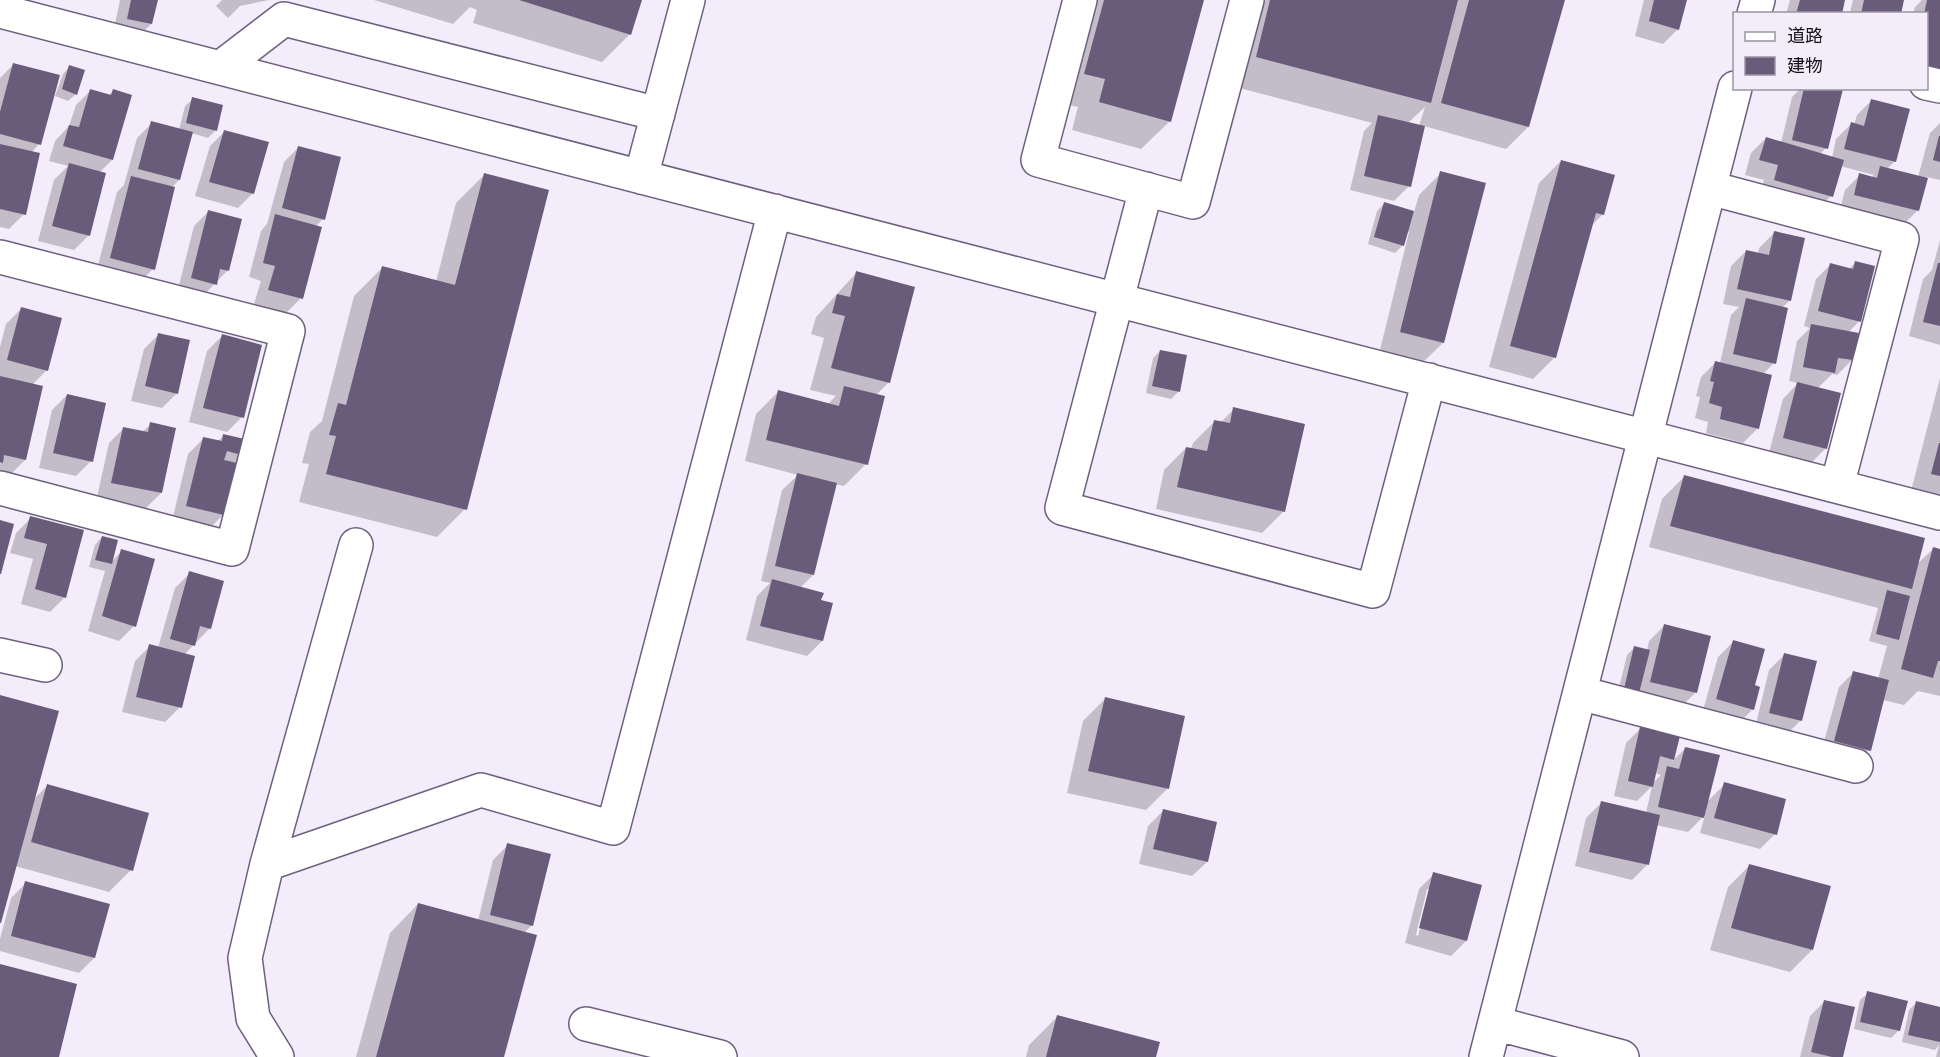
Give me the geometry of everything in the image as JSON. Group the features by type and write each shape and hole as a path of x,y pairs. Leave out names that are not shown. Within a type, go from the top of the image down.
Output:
{"street":[{"path":"641,177 688,0"},
{"path":"1080,0 1038,160 1193,202 1246,0"},
{"path":"0,11 1940,513"},
{"path":"220,68 284,20 658,114"},
{"path":"1486,1057 1734,90"},
{"path":"1710,188 1902,239 1836,486"},
{"path":"1146,189 1062,508 1373,591 1429,380"},
{"path":"267,864 481,790 613,828 775,211"},
{"path":"0,257 288,331 232,549 0,488"},
{"path":"277,1057 253,1018 245,958 267,864 356,545"},
{"path":"0,655 45,665"},
{"path":"1580,693 1856,766"},
{"path":"1494,1023 1622,1057"},
{"path":"586,1024 720,1057"}],"building":[{"path":"131,0 158,0 152,24 127,19"},
{"path":"519,0 642,0 631,35"},
{"path":"1104,0 1204,0 1171,122 1099,102 1105,79 1084,74"},
{"path":"1270,0 1458,0 1431,103 1256,57"},
{"path":"1469,0 1565,0 1529,127 1441,103"},
{"path":"1654,0 1687,0 1679,30 1649,21"},
{"path":"1800,0 1845,0 1842,12 1797,12"},
{"path":"1864,0 1904,0 1901,12 1861,12"},
{"path":"1927,0 1940,0 1940,74 1928,71 1928,12 1924,12"},
{"path":"13,63 60,75 41,145 0,134 0,112"},
{"path":"69,65 85,70 77,95 62,89"},
{"path":"90,89 111,95 113,89 132,95 113,160 63,146 69,125 79,127"},
{"path":"1804,90 1843,90 1828,149 1792,140"},
{"path":"192,97 223,105 217,131 186,123"},
{"path":"1871,99 1910,109 1896,162 1844,149 1851,122 1864,126"},
{"path":"1378,115 1425,126 1411,187 1364,176"},
{"path":"151,121 193,132 180,180 138,169"},
{"path":"224,130 269,142 254,194 209,182"},
{"path":"1940,136 1940,162 1933,160"},
{"path":"1766,137 1844,160 1833,197 1774,180 1778,165 1759,160"},
{"path":"0,144 40,153 26,215 0,209"},
{"path":"298,146 341,157 325,220 282,208"},
{"path":"1561,160 1615,175 1604,215 1596,213 1556,358 1510,346"},
{"path":"69,163 106,173 90,236 52,226"},
{"path":"1880,166 1928,178 1919,211 1854,195 1859,173 1877,178"},
{"path":"1440,171 1486,183 1444,343 1400,332"},
{"path":"484,173 549,190 467,510 326,474 336,436 329,435 338,403 346,405 382,266 455,285"},
{"path":"131,176 175,187 155,270 110,258"},
{"path":"1384,202 1414,211 1404,246 1374,237"},
{"path":"208,210 242,219 229,271 220,269 217,285 191,278"},
{"path":"275,214 322,227 303,299 268,290 275,266 263,263"},
{"path":"1774,231 1805,238 1791,301 1737,289 1746,250 1769,255"},
{"path":"1855,261 1875,266 1861,322 1818,311 1830,263 1853,269"},
{"path":"1938,263 1940,263 1940,326 1923,322"},
{"path":"856,271 915,287 890,383 831,368 845,316 832,313 837,294 850,297"},
{"path":"1746,298 1788,308 1776,364 1733,354"},
{"path":"21,307 62,318 48,371 7,360"},
{"path":"1811,324 1859,333 1853,360 1838,358 1835,373 1803,367"},
{"path":"158,333 190,340 178,394 145,386"},
{"path":"222,334 262,345 244,418 203,408"},
{"path":"1160,350 1187,355 1180,392 1152,386"},
{"path":"1715,361 1772,375 1759,429 1720,419 1722,407 1709,403 1714,382 1710,381"},
{"path":"0,376 43,386 26,460 4,455 3,463 0,462"},
{"path":"1797,382 1841,393 1827,449 1783,438"},
{"path":"844,386 885,396 868,465 766,440 778,390 839,406"},
{"path":"67,394 106,403 93,462 53,453"},
{"path":"1233,407 1305,424 1285,512 1177,487 1186,447 1207,451 1214,420 1230,423"},
{"path":"150,422 176,428 162,493 111,483 123,427 148,432"},
{"path":"223,434 249,440 245,456 227,451 224,460 237,463 224,515 186,506 203,437 222,441"},
{"path":"1940,443 1940,476 1931,474"},
{"path":"797,473 837,483 814,575 775,566"},
{"path":"1684,475 1925,538 1912,589 1670,526"},
{"path":"30,516 84,530 66,598 35,589 47,544 24,538"},
{"path":"0,520 14,524 1,574 0,574"},
{"path":"102,536 118,540 112,564 95,560"},
{"path":"1933,547 1940,549 1940,661 1938,661 1933,678 1901,669"},
{"path":"121,549 155,559 136,627 102,616"},
{"path":"189,571 224,581 211,629 200,626 195,646 170,639"},
{"path":"772,579 824,593 821,600 833,603 823,641 760,626"},
{"path":"1887,590 1910,596 1899,640 1876,634"},
{"path":"1664,624 1711,636 1697,693 1650,682"},
{"path":"1733,640 1765,649 1755,685 1760,687 1754,710 1716,699"},
{"path":"149,644 195,656 182,708 136,697"},
{"path":"1634,646 1650,650 1639,693 1624,689"},
{"path":"1784,653 1817,661 1802,721 1769,713"},
{"path":"1853,671 1889,680 1871,751 1834,741"},
{"path":"0,695 59,711 1,923 0,923"},
{"path":"1105,697 1185,716 1169,789 1088,771"},
{"path":"1640,727 1680,736 1674,760 1660,756 1653,787 1628,781"},
{"path":"1685,747 1720,755 1704,818 1658,807 1667,766 1679,769"},
{"path":"1724,782 1786,799 1777,835 1714,818"},
{"path":"47,784 149,813 133,871 31,842"},
{"path":"1601,801 1660,815 1649,865 1589,852"},
{"path":"1163,809 1217,822 1208,862 1153,849"},
{"path":"507,843 551,854 533,926 490,915"},
{"path":"1749,864 1831,886 1813,950 1731,928"},
{"path":"1433,872 1482,885 1467,941 1419,928"},
{"path":"25,881 110,904 95,958 11,936"},
{"path":"418,903 537,935 504,1057 376,1057"},
{"path":"0,964 77,984 59,1057 0,1057"},
{"path":"1867,991 1908,1001 1900,1031 1860,1022"},
{"path":"1824,1000 1855,1007 1843,1057 1811,1052"},
{"path":"1916,1001 1940,1007 1940,1042 1908,1035"},
{"path":"1057,1015 1160,1042 1156,1057 1046,1057"}]}
